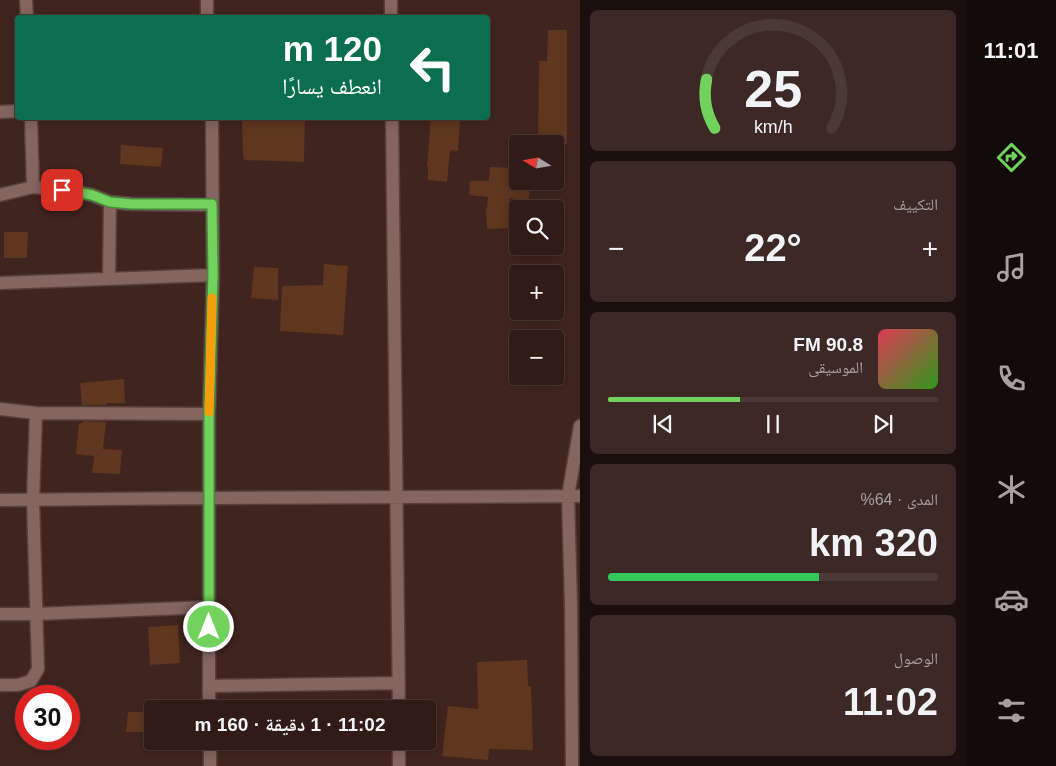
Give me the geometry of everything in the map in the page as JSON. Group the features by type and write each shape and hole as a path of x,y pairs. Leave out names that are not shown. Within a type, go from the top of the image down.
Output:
{"street":[{"path":"26,0 27,15"},
{"path":"207,0 208,15"},
{"path":"391,0 391,15"},
{"path":"0,112 15,111"},
{"path":"31,120 33,187"},
{"path":"209,700 209,414 213,275 212,120"},
{"path":"392,120 399,700"},
{"path":"0,195 33,187 77,192 110,202 132,204 212,204"},
{"path":"109,279 110,202"},
{"path":"0,283 213,275"},
{"path":"0,408 36,412 209,414"},
{"path":"0,684 18,685 32,681 38,669 33,500 36,412"},
{"path":"572,766 575,605 574,496 580,426"},
{"path":"0,500 574,496"},
{"path":"0,614 209,607"},
{"path":"209,686 399,683"},
{"path":"210,750 210,766"},
{"path":"399,750 400,766"}],"building":[{"path":"548,30 567,30 567,144 564,144 564,135 538,135 539,61 547,61"},
{"path":"242,120 305,120 304,162 244,160"},
{"path":"431,120 460,120 458,151 450,150 447,182 428,180 427,166"},
{"path":"121,145 163,148 161,167 120,164"},
{"path":"490,167 509,168 509,190 530,190 529,200 509,198 509,228 487,229 486,208 488,197 469,195 470,181 489,181"},
{"path":"4,232 28,232 27,258 4,258"},
{"path":"324,264 348,266 343,335 280,331 282,286 323,285"},
{"path":"254,267 278,268 278,300 251,298"},
{"path":"124,379 125,403 82,405 80,383"},
{"path":"83,421 106,422 103,449 122,450 120,474 92,473 94,456 76,454 79,423 83,423"},
{"path":"178,625 180,663 150,665 148,627"},
{"path":"527,660 528,686 531,686 533,750 489,749 488,760 442,756 448,706 478,709 477,662"},
{"path":"128,712 144,712 144,732 126,732"}],"slow traffic":[{"path":"209,412 212,298"}],"route":[{"path":"62,190 92,195 110,202 132,204 212,204 213,275 209,414 209,627"}]}
